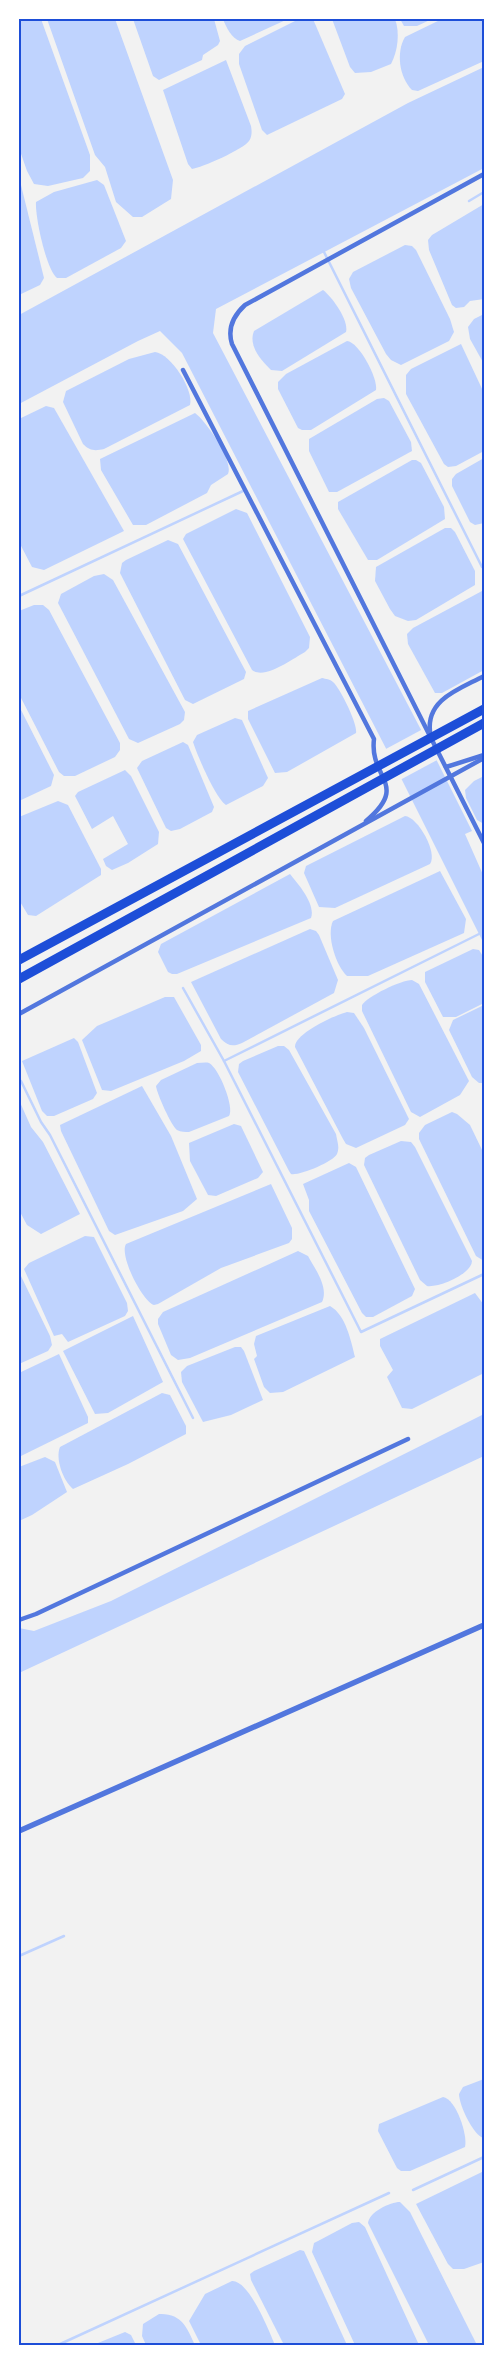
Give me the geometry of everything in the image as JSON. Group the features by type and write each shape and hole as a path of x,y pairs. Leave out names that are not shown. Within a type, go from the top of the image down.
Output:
{"highway":[{"path":"19,960 484,709"},
{"path":"19,979 484,723"}],"street":[{"path":"484,174 245,305 231,323 231,339 484,843"},
{"path":"183,370 374,739 374,758 387,786 387,798 381,808 357,829"},
{"path":"431,738 430,720 438,703 484,676"},
{"path":"446,767 484,756"},
{"path":"19,1014 357,829 474,764 484,756"},
{"path":"19,1619 36,1614 408,1439"},
{"path":"19,1831 484,1625"}],"water":[{"path":"19,19 41,19 90,155 90,171 83,178 48,186 34,184 27,171 19,148"},
{"path":"47,19 115,19 173,180 171,199 142,217 133,217 116,202 105,167 95,155"},
{"path":"133,19 214,19 220,41 218,45 203,55 202,60 159,80 153,76"},
{"path":"223,19 288,19 240,41 232,35"},
{"path":"299,19 313,19 345,94 342,99 267,135 262,130 239,64 239,54 245,46"},
{"path":"332,19 395,19 398,42 391,64 371,72 355,73 350,67"},
{"path":"400,19 432,19 417,26 404,26"},
{"path":"442,19 484,19 484,61 418,91 412,90 404,78 400,64 402,43 405,37"},
{"path":"226,60 251,126 251,138 231,153 192,169 188,164 163,90"},
{"path":"484,67 484,168 216,309 213,333 429,745 472,831 465,834 484,877 484,944 394,764 182,353 160,331 19,404 19,315 408,103"},
{"path":"19,177 44,278 40,285 19,295"},
{"path":"97,180 104,185 126,241 121,248 66,278 57,278 45,254 37,219 36,202 54,192"},
{"path":"484,204 484,299 470,301 464,307 456,308 452,305 429,250 428,240 432,235"},
{"path":"405,245 412,246 416,250 450,319 454,332 449,341 401,365 391,360 386,354 351,288 349,279 353,272"},
{"path":"323,290 335,303 342,315 345,321 346,332 282,371 271,370 256,352 253,342 254,331"},
{"path":"484,314 484,364 470,339 468,327 474,319"},
{"path":"347,341 357,347 367,361 374,377 376,390 311,430 298,428 278,389 278,382 286,374"},
{"path":"461,344 484,393 484,451 456,466 448,467 444,464 406,394 406,375 411,369"},
{"path":"155,352 168,359 180,374 188,391 190,405 104,449 93,450 88,448 83,444 63,402 66,391 129,359"},
{"path":"384,398 389,401 411,442 412,451 337,492 329,492 309,451 309,439 377,399"},
{"path":"46,406 54,408 124,531 44,570 32,567 19,542 19,419"},
{"path":"195,413 212,432 223,451 229,468 228,474 211,485 207,493 146,525 133,525 101,470 100,459"},
{"path":"484,458 484,523 475,525 470,522 452,486 452,479 456,474"},
{"path":"412,460 421,463 444,507 445,519 377,560 368,560 338,509 338,502"},
{"path":"236,509 247,513 310,637 309,648 305,652 271,671 257,672 252,670 183,539 186,534"},
{"path":"445,528 451,528 455,532 475,571 475,585 416,620 408,621 395,616 375,581 376,567"},
{"path":"168,540 178,544 246,672 244,679 193,704 185,700 120,573 122,563 126,560"},
{"path":"104,574 113,580 185,712 184,720 180,724 138,743 129,739 58,603 61,594 94,576"},
{"path":"482,591 484,593 484,670 442,693 435,693 408,644 407,634 413,628"},
{"path":"34,605 43,605 49,610 120,743 120,750 115,757 75,776 64,776 59,772 19,694 19,611"},
{"path":"322,678 332,681 340,691 348,706 356,733 287,772 275,773 248,719 248,711"},
{"path":"19,706 54,775 51,786 19,801"},
{"path":"235,718 242,720 268,778 263,786 226,805 212,786 193,742 197,735"},
{"path":"183,742 188,745 214,807 212,812 180,829 171,831 166,828 137,768 142,761"},
{"path":"125,770 131,776 159,832 158,844 128,863 112,870 106,866 103,859 128,844 113,816 92,829 75,796 78,792"},
{"path":"484,776 484,824 477,820 466,798 465,790 474,781"},
{"path":"58,801 68,805 101,869 101,875 36,916 28,915 19,900 19,817"},
{"path":"405,816 416,822 425,836 431,852 432,859 430,864 335,908 319,907 304,873 306,866"},
{"path":"440,871 466,919 464,933 368,976 347,976 339,965 333,950 331,927 333,921"},
{"path":"290,874 309,901 312,912 311,918 177,974 168,972 158,952 161,944"},
{"path":"310,929 316,931 319,935 338,980 334,993 242,1043 231,1045 221,1039 191,982"},
{"path":"473,949 479,950 484,958 484,1003 456,1017 443,1017 425,982 425,972"},
{"path":"412,980 419,984 469,1081 460,1095 420,1117 411,1112 362,1011 362,1005 371,997 393,986"},
{"path":"165,997 174,997 201,1045 201,1051 184,1061 111,1091 102,1090 82,1040 97,1026"},
{"path":"484,1005 484,1083 479,1083 472,1077 449,1030 453,1020"},
{"path":"347,1012 354,1013 364,1028 409,1119 405,1125 356,1148 346,1144 295,1047 296,1042 308,1031 325,1021"},
{"path":"74,1038 78,1042 97,1093 93,1099 54,1116 47,1116 42,1111 22,1061"},
{"path":"278,1046 284,1046 289,1050 336,1134 338,1144 337,1154 329,1161 308,1171 295,1174 291,1174 289,1171 238,1072 239,1064 243,1061"},
{"path":"197,1063 209,1063 217,1072 228,1097 230,1105 229,1116 189,1132 180,1131 174,1127 168,1116 156,1086 161,1080"},
{"path":"142,1086 171,1136 197,1199 183,1211 115,1235 109,1231 61,1131 60,1125"},
{"path":"19,1100 31,1127 43,1142 80,1214 41,1234 27,1225 19,1210"},
{"path":"452,1112 470,1125 484,1154 484,1261 476,1256 419,1139 419,1133 425,1125"},
{"path":"234,1124 241,1126 263,1172 258,1178 216,1196 208,1195 190,1161 189,1143"},
{"path":"401,1141 411,1142 415,1147 472,1261 467,1271 439,1285 427,1286 420,1280 364,1165 365,1158 369,1155"},
{"path":"349,1163 356,1167 415,1289 412,1296 373,1317 366,1317 362,1313 309,1211 309,1200 303,1184"},
{"path":"271,1184 292,1228 292,1239 289,1243 221,1268 158,1304 154,1305 149,1302 138,1287 129,1267 126,1258 126,1244"},
{"path":"85,1236 94,1237 127,1303 128,1311 125,1316 68,1342 62,1334 54,1336 24,1269 29,1263"},
{"path":"298,1251 308,1256 320,1278 324,1290 322,1302 190,1358 178,1360 171,1355 158,1324 158,1319 163,1312"},
{"path":"19,1272 50,1336 52,1345 48,1351 19,1364"},
{"path":"475,1293 484,1305 484,1373 412,1409 402,1408 387,1377 393,1370 380,1346 380,1339"},
{"path":"330,1306 336,1310 344,1322 350,1336 355,1357 283,1392 270,1393 264,1387 254,1359 257,1356 254,1344 256,1336"},
{"path":"133,1316 163,1382 108,1413 95,1414 63,1351"},
{"path":"235,1347 241,1347 244,1351 263,1400 231,1415 203,1422 182,1382 181,1372 187,1366"},
{"path":"59,1354 88,1417 88,1423 21,1456 19,1455 19,1373"},
{"path":"162,1393 170,1395 186,1426 186,1434 128,1464 73,1489 66,1481 59,1463 60,1447"},
{"path":"484,1414 484,1456 19,1673 19,1628 34,1631 111,1601"},
{"path":"45,1457 55,1462 67,1492 32,1515 19,1521 19,1467"},
{"path":"484,2079 484,2138 476,2132 468,2120 459,2094 463,2087"},
{"path":"443,2097 448,2099 460,2118 465,2134 465,2147 410,2171 401,2171 397,2168 378,2131 379,2124"},
{"path":"484,2171 484,2262 464,2269 453,2269 448,2264 416,2204"},
{"path":"400,2202 410,2212 477,2345 429,2345 368,2223 372,2215 381,2208"},
{"path":"359,2222 365,2227 419,2345 355,2345 312,2252 314,2243 352,2223"},
{"path":"300,2250 304,2251 347,2345 284,2345 251,2280 250,2274 254,2271"},
{"path":"232,2281 245,2289 258,2307 275,2345 201,2345 189,2321 205,2294"},
{"path":"159,2314 173,2316 183,2323 195,2345 146,2345 142,2336 143,2324"},
{"path":"125,2332 131,2335 136,2345 93,2345"}],"pier":[{"path":"423,729 439,759 400,780 384,750"}],"waterway":[{"path":"469,201 484,192"},
{"path":"323,250 482,567"},
{"path":"19,596 243,491"},
{"path":"224,1061 481,933"},
{"path":"183,988 224,1061 361,1332 484,1274"},
{"path":"19,1082 21,1081 41,1122 50,1135 193,1418"},
{"path":"19,1956 64,1936"},
{"path":"413,2190 484,2157"},
{"path":"58,2345 389,2193"}]}
